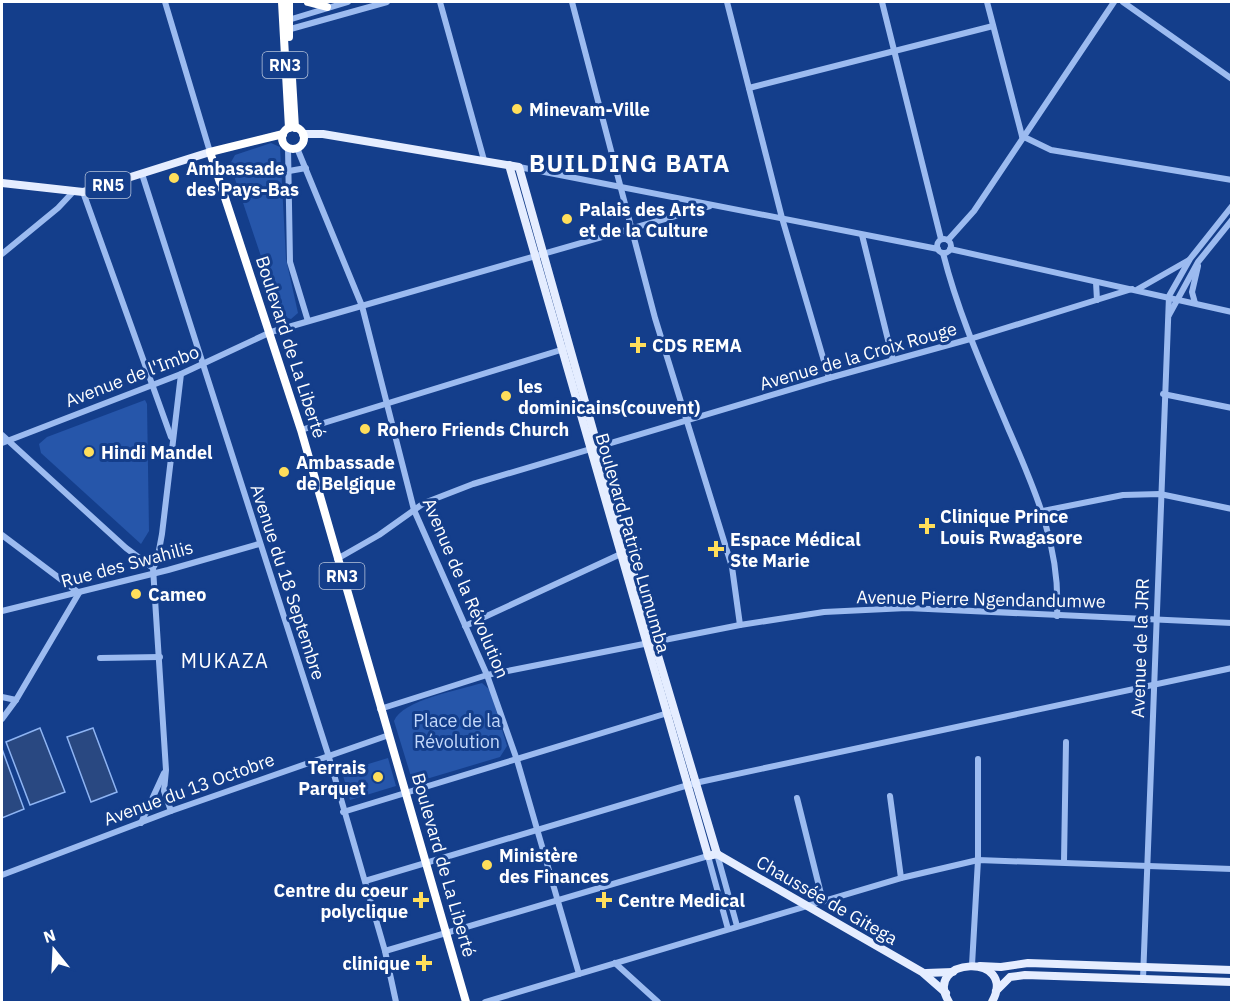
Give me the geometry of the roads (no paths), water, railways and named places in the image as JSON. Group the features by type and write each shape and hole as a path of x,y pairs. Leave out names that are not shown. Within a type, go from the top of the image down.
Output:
{"highway":[{"name":"RN3","path":"282,2 286,25 289,130 282,140 292,148"},
{"name":"RN3","path":"286,25 289,2"},
{"path":"308,2 327,7"},
{"name":"RN5","path":"210,152 289,130"},
{"path":"289,130 303,134 303,142 292,148"},
{"name":"Boulevard de La Liberté","path":"210,152 271,332 301,430 466,1002"}],"main road":[{"path":"303,134 323,134 519,167"},
{"name":"RN5","path":"2,183 83,192 210,152"},
{"name":"Boulevard Patrice Lumumba","path":"509,165 595,449 691,784 708,856"},
{"name":"Boulevard Patrice Lumumba","path":"519,167 538,255"},
{"name":"Boulevard Patrice Lumumba","path":"691,784 717,854"},
{"path":"708,856 717,854"},
{"name":"Chaussée de Gitega","path":"717,854 922,972 947,999"},
{"name":"Chaussée de Gitega","path":"922,972 939,974 976,966 1001,967 1028,963 1232,970"},
{"path":"976,966 990,974 996,991"},
{"path":"947,999 948,978 953,972"},
{"path":"992,1002 996,991 1004,982 1017,975 1232,982"}],"street":[{"path":"165,2 210,152"},
{"path":"286,25 315,11 348,2"},
{"path":"286,25 318,21 387,2"},
{"path":"440,2 484,160"},
{"path":"572,2 630,227 686,422 732,567 740,625"},
{"path":"727,2 782,218 829,378"},
{"path":"882,2 893,52 944,240 950,249"},
{"path":"987,2 1022,136 1051,150 1232,180"},
{"path":"1058,616 1057,565 1043,511 970,339 938,242 944,240 974,211 1113,2"},
{"path":"1123,2 1232,79"},
{"path":"315,11 318,21"},
{"path":"749,88 993,26"},
{"path":"292,148 289,171 291,262 308,321"},
{"name":"Avenue de la Révolution","path":"292,148 306,168 362,306 414,510 488,675 517,759 579,974"},
{"path":"519,167 940,251 950,249 1169,296 1232,312"},
{"path":"289,171 306,168"},
{"name":"Avenue du 18 Septembre","path":"142,174 328,754 385,951 396,1002"},
{"path":"2,254 58,208 73,192"},
{"path":"83,192 171,439"},
{"name":"Avenue de l'Imbo","path":"5,441 203,365 271,332 630,227 710,206"},
{"path":"1169,296 1190,259 1232,206"},
{"name":"Avenue de la JRR","path":"1167,318 1198,261 1232,220"},
{"path":"862,235 893,360"},
{"name":"Avenue de la Croix Rouge","path":"337,559 424,503 473,484 1134,289 1190,259"},
{"path":"1195,303 1192,292 1198,261"},
{"path":"1096,282 1097,300"},
{"name":"Avenue de la JRR","path":"1143,979 1163,394 1169,296"},
{"path":"301,430 566,349"},
{"path":"171,811 164,791 166,770 154,571 162,534 171,439 181,374"},
{"path":"1163,394 1232,408"},
{"path":"2,435 5,441 154,571"},
{"path":"1043,511 1123,495 1160,494 1232,509"},
{"path":"2,535 80,593 16,700 2,719"},
{"name":"Rue des Swahilis","path":"2,611 80,593 259,544"},
{"path":"465,626 623,553"},
{"name":"Avenue Pierre Ngendandumwe","path":"381,709 488,675 740,625 824,612 896,608 1232,623"},
{"path":"99,658 160,657"},
{"path":"365,881 691,784 1232,668"},
{"path":"2,697 16,700"},
{"path":"343,812 405,791 670,712"},
{"name":"Avenue du 13 Octobre","path":"2,875 328,754 389,735"},
{"path":"1064,862 1066,742"},
{"path":"976,966 978,759"},
{"path":"141,823 166,770"},
{"path":"890,796 901,878"},
{"path":"797,798 823,902"},
{"name":"Boulevard Patrice Lumumba","path":"717,854 737,926"},
{"path":"385,951 447,935 708,856"},
{"name":"Boulevard Patrice Lumumba","path":"708,856 728,929"},
{"path":"485,1002 901,878 978,860 1232,869"},
{"path":"615,963 658,1002"}],"place":[{"name":"Minevam-Ville","path":"517,109"},
{"name":"Ambassade des Pays-Bas","path":"174,178"},
{"name":"Palais des Arts et de la Culture","path":"567,219"},
{"name":"CDS REMA","path":"638,345"},
{"name":"les dominicains(couvent)","path":"506,396"},
{"name":"Rohero Friends Church","path":"365,429"},
{"name":"Hindi Mandel","path":"89,452"},
{"name":"Ambassade de Belgique","path":"284,472"},
{"name":"Clinique Prince Louis Rwagasore","path":"927,526"},
{"name":"Espace Médical Ste Marie","path":"716,549"},
{"name":"Cameo","path":"136,594"},
{"name":"Terrais Parquet","path":"378,777"},
{"name":"Ministère des Finances","path":"487,865"},
{"name":"Centre du coeur polyclique","path":"421,900"},
{"name":"Centre Medical","path":"604,900"},
{"name":"clinique","path":"424,963"}],"district":[{"name":"BUILDING BATA","path":"630,163"},
{"name":"MUKAZA","path":"225,660"}],"park label":[{"name":"Place de la Révolution","path":"457,730"}]}
